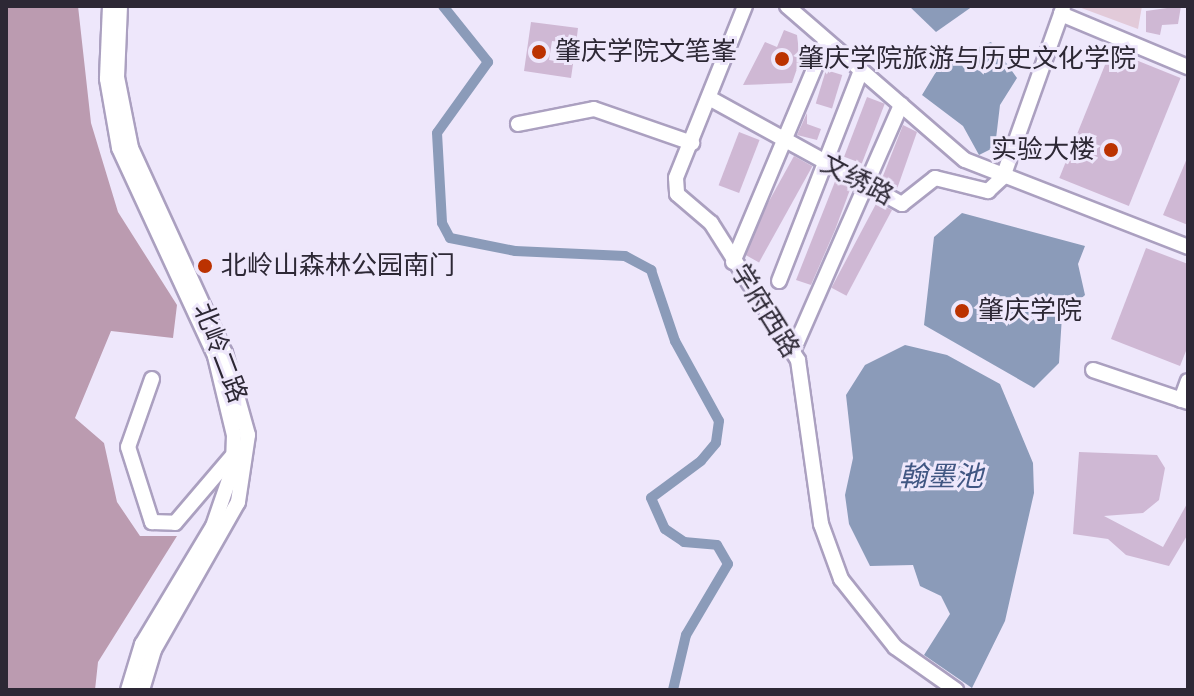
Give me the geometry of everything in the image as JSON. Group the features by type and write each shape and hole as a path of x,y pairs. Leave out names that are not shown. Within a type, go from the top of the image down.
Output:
{"street":[{"name":"北岭二路","path":"110,6 107,79 119,148 215,356 233,455 213,526 142,644 128,690"},
{"name":"北岭二路","path":"120,6 118,85 135,164 225,353 248,435 238,502 154,650 142,690"},
{"name":"学府西路","path":"745,6 692,143 677,194 711,223 733,262 793,351 807,393 821,524 841,579 895,647 956,690"},
{"path":"787,6 965,160 1188,247"},
{"path":"1003,177 1062,10 1188,67"},
{"path":"733,262 826,41"},
{"path":"779,281 861,71"},
{"name":"文绣路","path":"711,99 783,143 824,162 867,189 902,204 935,178 988,191 1003,177"},
{"path":"793,351 867,189 901,105"},
{"path":"518,124 594,109 692,143"},
{"path":"1093,370 1184,401 1188,381"},
{"path":"152,379 128,447 152,522 175,523 233,455"}],"shaded area":[{"path":"6,6 78,6 91,123 118,212 177,305 173,338 111,331 75,418 104,443 117,502 140,536 177,536 98,662 95,690 6,690"},
{"path":"1076,6 1142,6 1138,29"}],"water":[{"path":"909,6 973,6 936,32"},
{"path":"991,42 1017,78 1000,105 995,147 979,155 963,126 922,95 942,62"},
{"path":"962,213 1085,246 1078,264 1085,295 1062,316 1059,363 1034,388 924,325 934,237"},
{"name":"翰墨池","path":"905,345 947,355 1000,384 1033,463 1034,493 1005,621 972,688 924,655 950,614 941,596 920,586 913,565 870,566 849,524 845,495 853,458 846,395 865,365"}],"building":[{"path":"1181,6 1178,24 1162,25 1160,35 1146,32 1146,11"},
{"name":"肇庆学院文笔峯","path":"531,22 578,28 576,44 552,41 549,60 573,64 571,78 524,71"},
{"name":"肇庆学院旅游与历史文化学院","path":"784,30 797,35 800,60 792,83 743,85 765,42 777,47"},
{"name":"实验大楼","path":"1111,50 1181,78 1129,206 1059,178"},
{"path":"826,70 842,75 832,108 816,103"},
{"path":"867,97 885,104 862,164 844,157"},
{"path":"807,113 807,124 821,129 817,140 797,135"},
{"path":"903,125 917,132 897,189 881,181"},
{"path":"739,132 760,140 739,193 719,185"},
{"path":"794,156 812,166 759,262 741,252"},
{"path":"1188,156 1188,225 1163,215"},
{"path":"836,179 851,187 811,285 796,280"},
{"path":"877,202 892,210 846,296 831,288"},
{"path":"1146,248 1188,264 1188,346 1180,366 1111,339"},
{"path":"1079,452 1157,455 1165,468 1159,500 1143,513 1104,516 1163,547 1188,502 1188,534 1169,566 1126,555 1108,539 1073,534"}],"waterway":[{"path":"443,6 488,62 437,133 442,223 450,238 515,251 625,256 651,270 675,341 719,421 716,443 701,461 651,498 665,529 684,542 717,545 728,564 686,635 673,690"}],"place":[{"name":"肇庆学院文笔峯","path":"539,52"},
{"name":"肇庆学院旅游与历史文化学院","path":"782,59"},
{"name":"实验大楼","path":"1111,150"},
{"name":"北岭山森林公园南门","path":"205,266"},
{"name":"肇庆学院","path":"962,311"}]}
